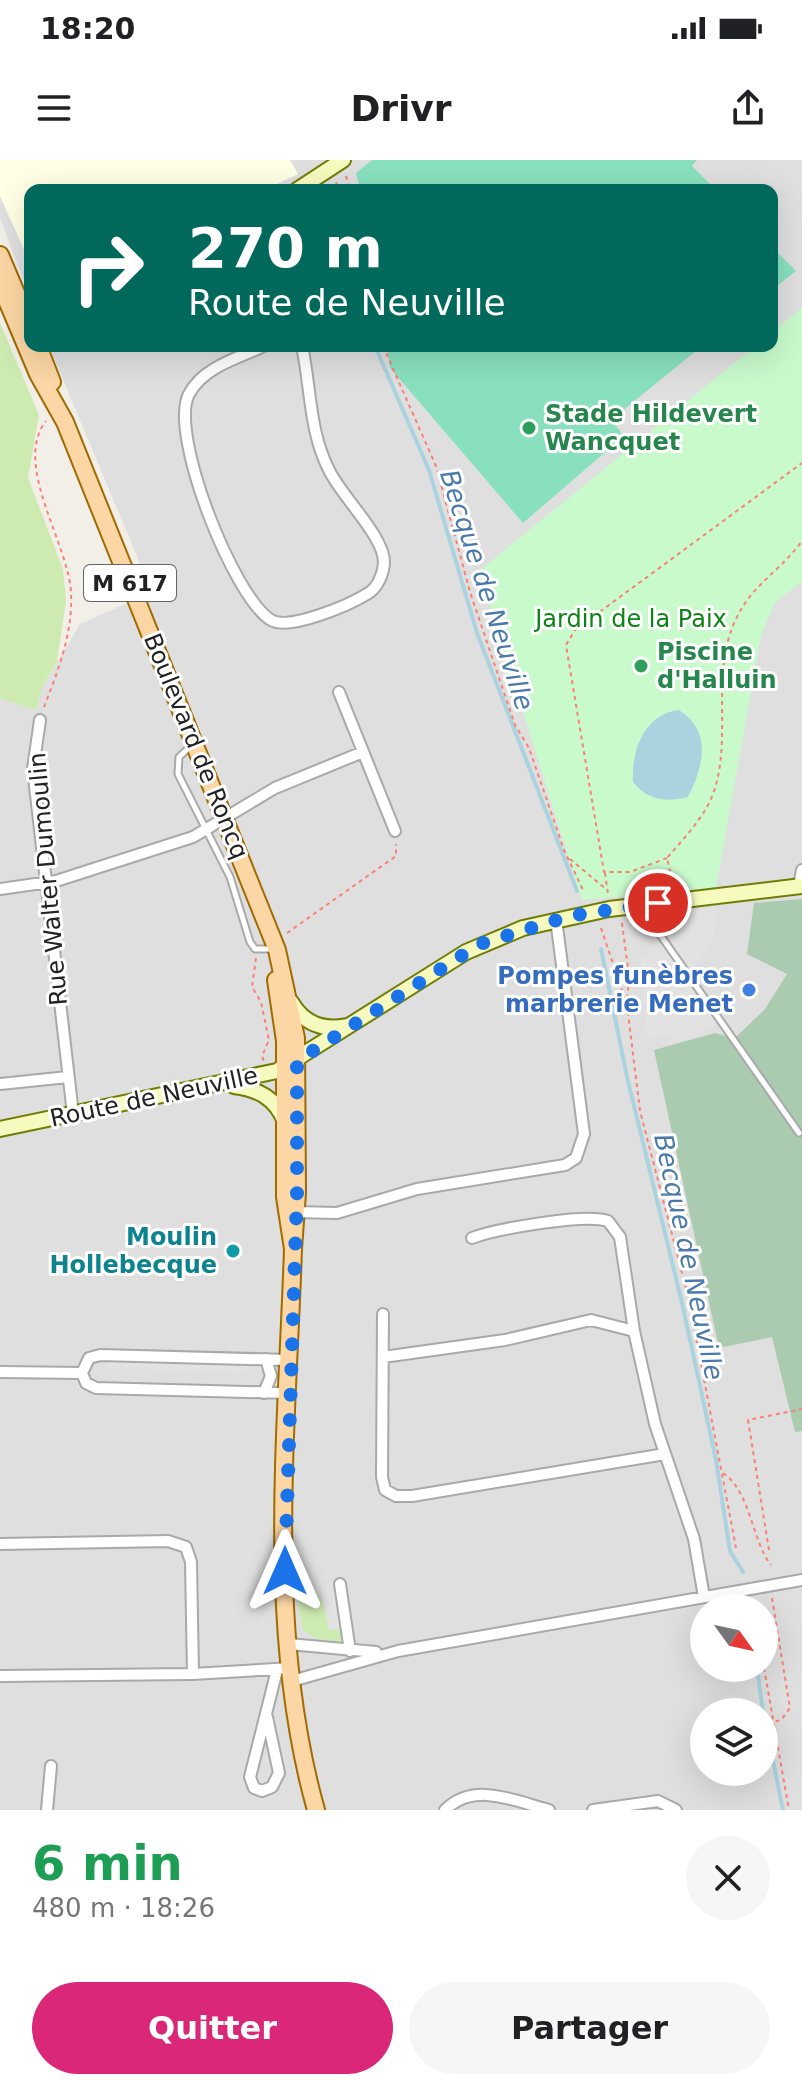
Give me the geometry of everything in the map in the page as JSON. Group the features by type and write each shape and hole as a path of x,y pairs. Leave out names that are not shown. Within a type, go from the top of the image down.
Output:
{"main road":[{"name":"Boulevard de Roncq","path":"0,255 19,301"},
{"name":"Boulevard de Roncq","path":"0,284 19,301"},
{"name":"Boulevard de Roncq","path":"34,352 57,420 256,893 291,1064"},
{"name":"Boulevard de Roncq","path":"40,352 57,420"},
{"name":"Boulevard de Roncq","path":"267,946 291,1002 291,1064"},
{"name":"M 617","path":"291,1064 285,1123 292,1212"},
{"name":"M 617","path":"291,1064 293,1249 284,1551 289,1644 287,1673 316,1810"}],"street":[{"path":"305,184 340,162"},
{"path":"252,352 204,376 189,392 183,420 203,500 225,552 259,610 272,621 286,625 368,594 378,583 384,564 380,544 328,468 313,425 303,352"},
{"path":"339,692 395,831"},
{"name":"Rue Walter Dumoulin","path":"40,720 33,769 73,1114"},
{"path":"0,889 46,883 205,831 275,788 363,752"},
{"path":"801,886 802,870"},
{"name":"Route de Neuville","path":"0,1129 265,1075 291,1064 466,952 504,935 556,919 614,908 801,886"},
{"path":"292,1212 337,1213 417,1189 565,1165 576,1158 584,1134 556,919"},
{"path":"291,1002 300,1015 321,1027 337,1028 358,1022"},
{"name":"Route de Neuville","path":"0,1084 68,1077"},
{"path":"209,1087 237,1086 265,1095 278,1106 285,1123"},
{"path":"472,1238 498,1229 540,1223 608,1221 620,1237 634,1331 665,1454 694,1539 703,1594"},
{"path":"383,1314 382,1484 385,1490 396,1496 665,1454"},
{"path":"383,1357 505,1340 591,1320 607,1321 634,1331"},
{"path":"288,1393 96,1388 86,1383 82,1373 89,1358 100,1355 289,1360"},
{"path":"264,1393 271,1376 266,1359"},
{"path":"0,1372 82,1373"},
{"path":"0,1544 168,1541 186,1547 191,1562 193,1674"},
{"path":"722,1594 802,1580"},
{"path":"340,1584 350,1651"},
{"path":"0,1676 287,1673 690,1599"},
{"path":"289,1644 350,1651 398,1651"},
{"path":"267,1717 279,1773 272,1787 262,1791 254,1788 250,1777 267,1717 287,1673"},
{"path":"47,1810 51,1766"},
{"path":"445,1810 454,1802 483,1793 549,1810"},
{"path":"593,1810 658,1801 676,1810"}],"lane":[{"path":"195,744 179,757 177,770 230,877 250,942 267,946"},
{"path":"640,905 799,1133"}],"path":[{"path":"340,162 348,184"},
{"path":"386,352 436,466 470,592 515,725 529,748 564,850 584,892"},
{"name":"Rue Walter Dumoulin","path":"40,720 62,659 71,593 61,546 34,468 42,426 57,420"},
{"path":"736,1548 689,1300 640,1111 627,1005 629,976 607,890 566,645 575,630 802,463"},
{"path":"604,872 630,872 667,858 699,818 713,794 720,761 722,668 730,634 758,583 802,541"},
{"path":"265,1075 262,1056 269,1040 261,1002 252,987 267,946 396,856 395,831"},
{"path":"569,858 607,890"},
{"path":"667,858 677,901"},
{"path":"601,928 627,1005"},
{"path":"769,1550 748,1420 802,1409"},
{"path":"723,1473 735,1481 761,1552 771,1565"},
{"path":"770,1586 790,1708 778,1721"},
{"path":"778,1750 789,1810"}],"shaded area":[{"path":"0,160 802,160 802,1810 0,1810 0,699 36,710 43,686 80,624 152,592 52,352 778,352 778,184 24,184 24,281 0,218"},
{"path":"0,160 290,160 298,174 277,184 24,184 24,250 0,196"},
{"path":"802,899 802,1431 795,1432 772,1337 719,1348 654,1050 715,1033 735,1038 765,1009 787,974 747,954 754,903"},
{"path":"719,907 711,945 690,971 724,1019 694,1037 670,1044 668,1035 648,1039 640,956 662,951 638,915"},
{"path":"110,1358 251,1362 246,1373 105,1368"},
{"path":"333,1582 342,1628 329,1630 320,1585"}],"green space":[{"path":"372,160 697,160 692,166 710,184 359,184 356,173"},
{"path":"778,253 796,271 778,285"},
{"name":"Jardin de la Paix","path":"802,308 802,582 775,602 761,636 716,888 582,900 479,571 748,352 778,352 778,327"},
{"path":"0,323 39,415 28,478 63,569 66,601 57,662 43,686 36,710 0,699"},
{"name":"Stade Hildevert Wancquet","path":"388,352 695,352 611,420 624,436 523,523 390,368"},
{"path":"306,1586 324,1601 329,1630 339,1629 342,1642 314,1638 302,1629 297,1588"}],"water":[{"path":"679,710 697,728 701,739 701,761 688,797 672,800 658,798 644,793 633,782 634,758 649,726 667,713"}],"waterway":[{"name":"Becque de Neuville","path":"378,352 429,470 477,633 577,891"},
{"name":"Becque de Neuville","path":"601,949 627,1077 682,1303 716,1460 730,1551 743,1572"},
{"name":"Becque de Neuville","path":"759,1682 761,1698"},
{"name":"Becque de Neuville","path":"778,1785 783,1810"}],"place":[{"name":"Stade Hildevert Wancquet","path":"529,428"},
{"name":"Piscine d'Halluin","path":"641,666"},
{"name":"Pompes funèbres marbrerie Menet","path":"749,990"},
{"name":"Moulin Hollebecque","path":"233,1251"}],"route":[{"path":"285,1571 291,1304 297,1193 297,1061 480,944 523,928 570,916 658,903"}]}
